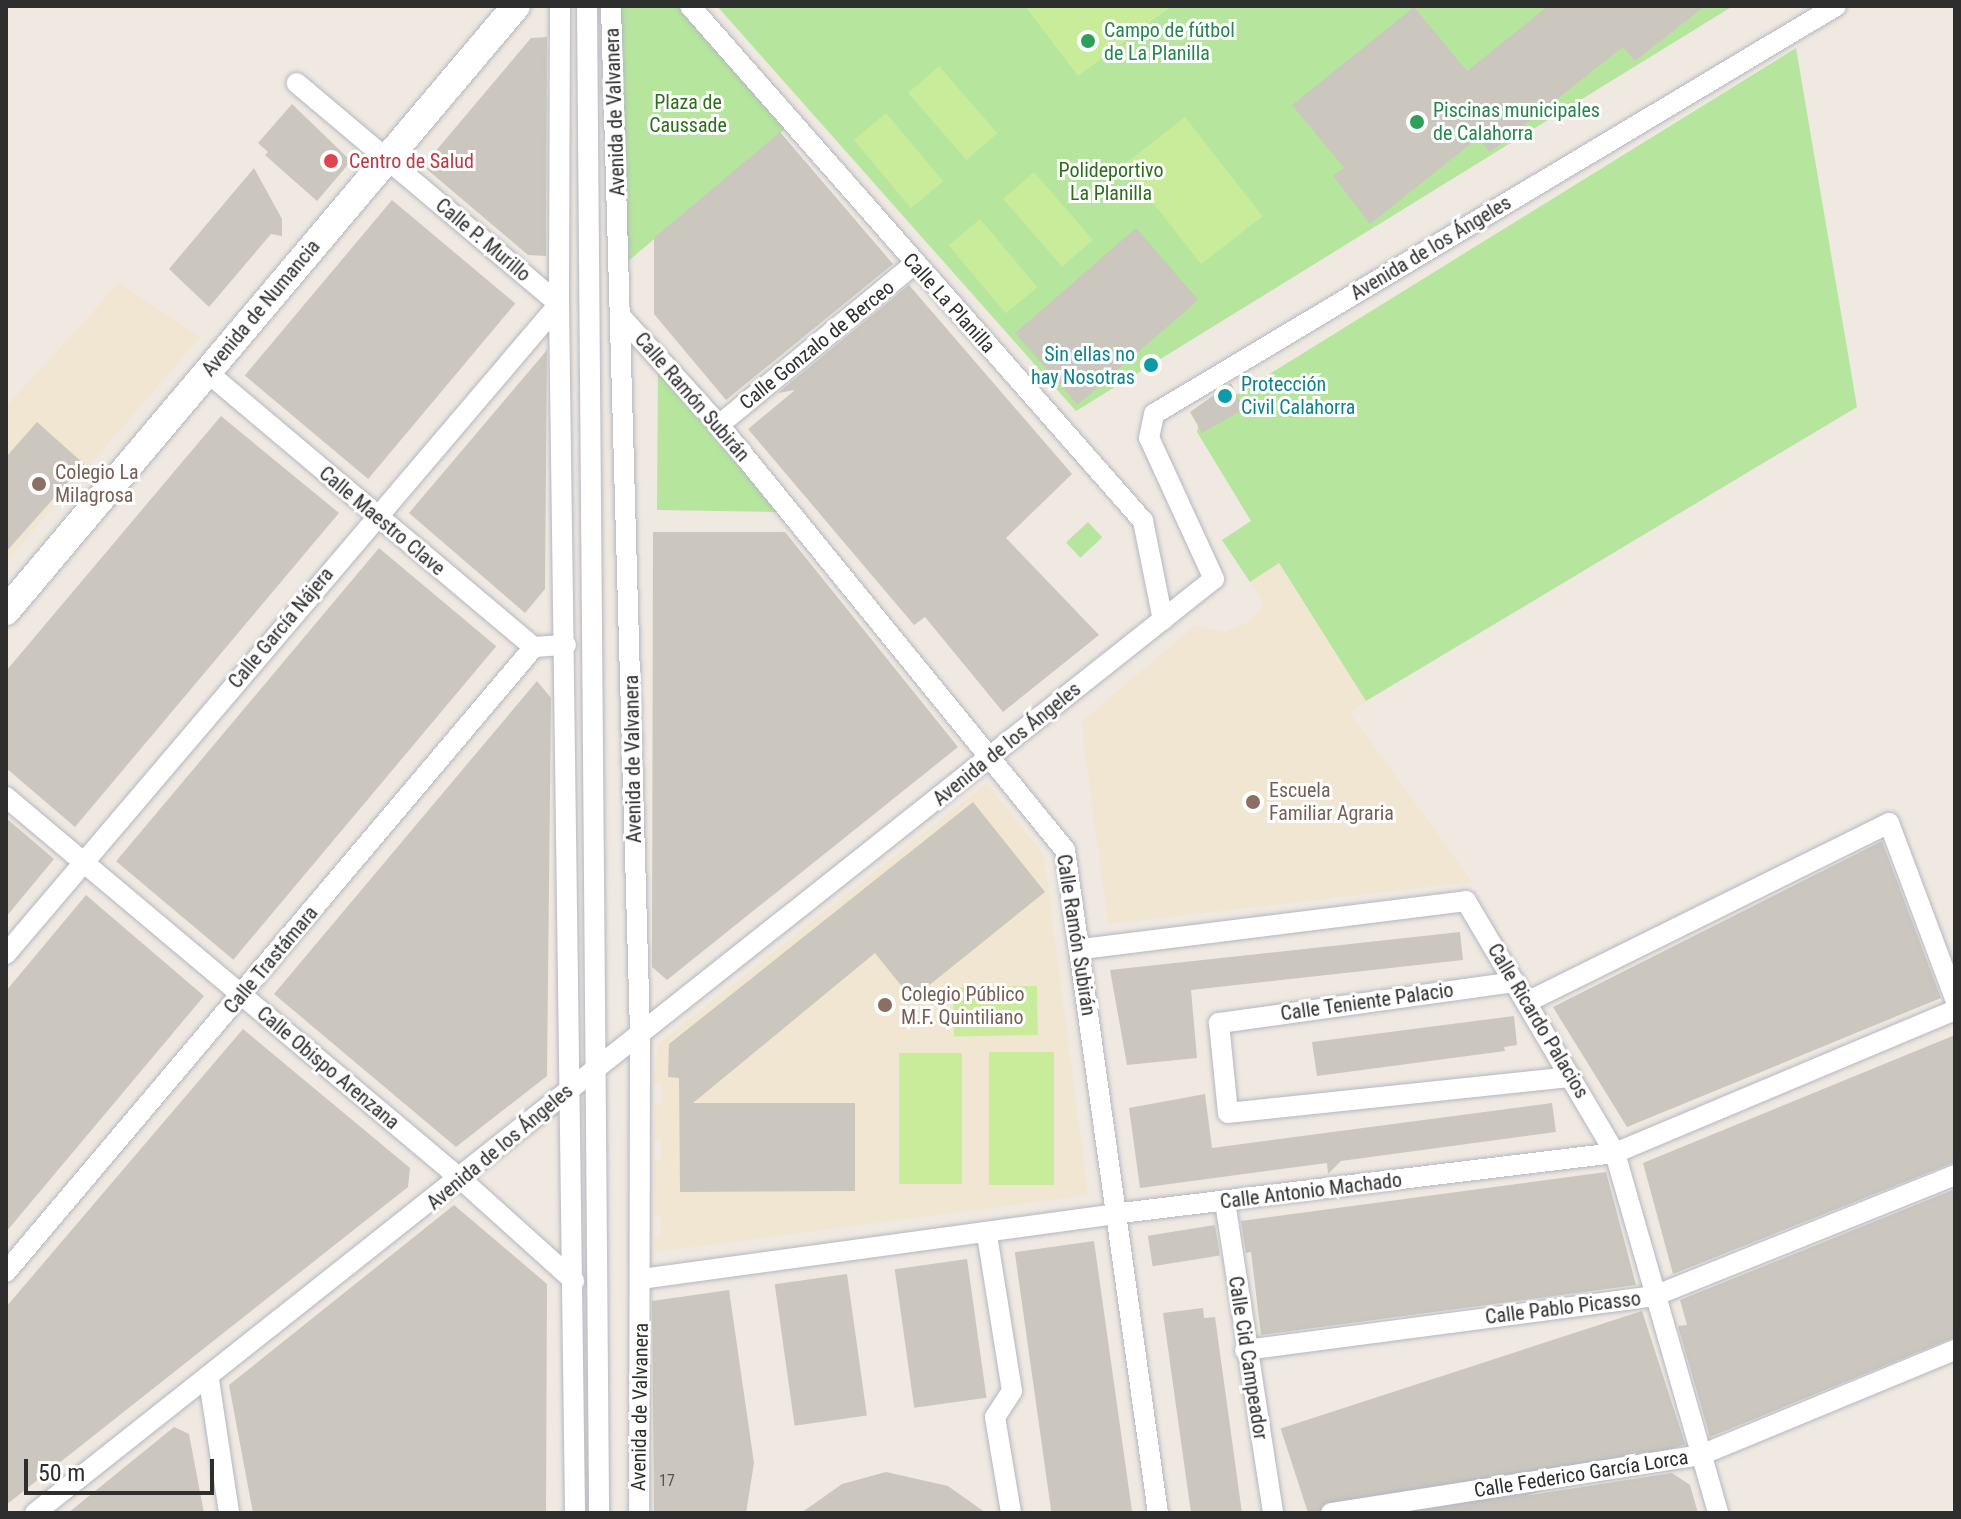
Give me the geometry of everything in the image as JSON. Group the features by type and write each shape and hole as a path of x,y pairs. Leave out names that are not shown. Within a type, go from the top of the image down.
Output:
{"street":[{"name":"Avenida de Numancia","path":"6,611 516,6"},
{"path":"560,6 559,304 566,645 575,1513"},
{"name":"Avenida de Valvanera","path":"587,6 599,1065 599,1513"},
{"name":"Avenida de Valvanera","path":"611,6 623,319 640,1033 639,1513"},
{"name":"Calle La Planilla","path":"690,6 1143,521 1163,620"},
{"name":"Avenida de los Ángeles","path":"35,1513 462,1180 599,1065 994,757 1214,579 1149,438 1154,414 1836,6"},
{"name":"Calle P. Murillo","path":"297,83 559,304"},
{"name":"Calle Gonzalo de Berceo","path":"719,425 914,264"},
{"name":"Calle García Nájera","path":"6,954 375,516 559,304"},
{"name":"Calle Ramón Subirán","path":"623,319 719,425 994,757 1065,850 1082,949 1113,1214 1158,1513"},
{"name":"Calle Maestro Clave","path":"207,372 534,647"},
{"path":"534,647 566,645"},
{"name":"Calle Trastámara","path":"6,1272 534,647"},
{"name":"Calle Obispo Arenzana","path":"6,797 86,861 241,996 462,1180 574,1281"},
{"path":"1527,1002 1889,823 1955,999"},
{"name":"Calle Ricardo Palacios","path":"1082,949 1466,901 1615,1153 1718,1513"},
{"name":"Calle Teniente Palacio","path":"1515,982 1219,1023 1228,1113 1571,1077"},
{"name":"Calle Antonio Machado","path":"641,1279 987,1235 1113,1214 1615,1153 1955,1010"},
{"name":"Calle Pablo Picasso","path":"1245,1350 1654,1296 1955,1175"},
{"name":"Calle Cid Campeador","path":"1225,1202 1245,1350 1273,1513"},
{"path":"987,1235 1012,1391 995,1417 1011,1513"},
{"name":"Calle Federico García Lorca","path":"1331,1513 1701,1455 1955,1350"},
{"path":"209,1380 229,1513"}],"shaded area":[{"name":"Colegio La Milagrosa","path":"119,283 200,337 6,562 6,407"},
{"name":"Escuela Familiar Agraria","path":"1278,563 1366,701 1350,713 1472,882 1108,924 1081,722 1195,626 1225,632 1249,622 1264,604 1250,582"},
{"name":"Colegio Público M.F. Quintiliano","path":"987,783 1044,856 1088,1195 655,1252 654,1237 660,1237 661,1217 655,1216 654,1160 661,1159 661,1139 654,1139 655,1103 661,1103 662,1085 654,1082 658,1044"}],"green space":[{"name":"Plaza de Caussade","path":"611,6 690,6 793,122 621,267"},
{"name":"Polideportivo La Planilla","path":"717,6 1733,6 1076,411"},
{"name":"Campo de fútbol de La Planilla","path":"1025,6 1172,6 1078,76"},
{"path":"1796,48 1857,407 1366,701 1279,563 1250,582 1222,540 1251,521 1197,432 1200,417"},
{"path":"939,66 997,133 966,160 908,93"},
{"path":"886,113 943,181 911,208 854,140"},
{"path":"1185,117 1263,216 1201,264 1124,165"},
{"path":"1034,172 1093,240 1062,267 1003,199"},
{"path":"980,219 1037,287 1006,314 949,245"},
{"path":"658,364 777,512 657,510"},
{"path":"1088,522 1102,537 1080,558 1066,542"},
{"path":"1037,986 1038,1035 954,1036 953,987"},
{"path":"989,1052 1054,1052 1054,1185 989,1185"},
{"path":"899,1053 962,1053 962,1184 899,1184"}],"building":[{"name":"Piscinas municipales de Calahorra","path":"1548,6 1705,6 1635,61 1623,47 1490,152 1478,138 1370,224 1333,176 1344,168 1292,105 1414,7 1467,71"},
{"path":"547,37 546,256 528,255 423,166 531,38"},
{"path":"292,104 351,161 317,201 265,155 268,152 258,143"},
{"path":"780,132 893,264 726,400 654,314 654,238"},
{"path":"254,168 282,219 282,236 271,234 209,307 169,269"},
{"path":"392,200 515,303 368,479 245,375"},
{"path":"1136,228 1198,300 1078,405 1015,333"},
{"path":"909,285 1072,474 1006,538 1099,635 1003,712 925,617 914,625 748,429 795,390 778,393"},
{"path":"547,350 545,589 525,613 409,513"},
{"name":"Protección Civil Calahorra","path":"1231,383 1244,409 1202,433 1190,412"},
{"path":"221,416 339,513 75,827 6,768 6,671"},
{"path":"37,422 84,464 6,552 6,457"},
{"path":"653,532 785,532 958,747 667,980 652,967"},
{"path":"379,548 496,646 233,960 116,861"},
{"path":"537,681 551,698 547,1076 456,1147 274,994"},
{"path":"973,802 1045,892 912,999 875,953 693,1103 855,1103 855,1191 680,1192 679,1078 668,1077 669,1044"},
{"path":"6,818 54,859 6,917"},
{"path":"1882,841 1941,998 1627,1127 1553,1007"},
{"path":"86,895 204,996 6,1232 6,991"},
{"path":"1460,932 1463,960 1191,990 1197,1058 1127,1065 1110,970"},
{"path":"1514,1016 1517,1045 1504,1047 1505,1051 1317,1076 1312,1042"},
{"path":"243,1029 410,1168 408,1187 6,1505 6,1307"},
{"path":"1955,1035 1955,1162 1673,1274 1643,1163"},
{"path":"1205,1094 1212,1148 1552,1103 1556,1132 1341,1161 1328,1174 1327,1163 1140,1188 1129,1108"},
{"path":"1606,1172 1636,1285 1261,1335 1251,1252 1246,1253 1241,1221"},
{"path":"1955,1189 1955,1337 1710,1437 1678,1326 1687,1325 1680,1300"},
{"path":"454,1205 547,1284 546,1513 253,1513 229,1385"},
{"path":"1215,1225 1220,1256 1153,1266 1148,1236"},
{"path":"1094,1241 1132,1512 1051,1513 1015,1252"},
{"path":"967,1259 986,1398 914,1408 895,1269"},
{"path":"847,1274 867,1416 795,1426 775,1284"},
{"path":"729,1290 754,1463 746,1513 654,1513 652,1301"},
{"path":"1203,1308 1204,1318 1215,1317 1242,1513 1191,1513 1163,1313"},
{"path":"1642,1311 1685,1444 1473,1513 1308,1513 1281,1428"},
{"path":"174,1427 189,1434 204,1513 68,1513"},
{"path":"886,1472 948,1486 986,1513 801,1513 842,1484"},
{"path":"1672,1473 1690,1485 1698,1513 1415,1513"}],"place":[{"name":"Campo de fútbol de La Planilla","path":"1088,41"},
{"name":"Piscinas municipales de Calahorra","path":"1417,122"},
{"name":"Centro de Salud","path":"331,161"},
{"name":"Sin ellas no hay Nosotras","path":"1151,365"},
{"name":"Protección Civil Calahorra","path":"1225,396"},
{"name":"Colegio La Milagrosa","path":"39,484"},
{"name":"Escuela Familiar Agraria","path":"1253,802"},
{"name":"Colegio Público M.F. Quintiliano","path":"885,1005"}]}
